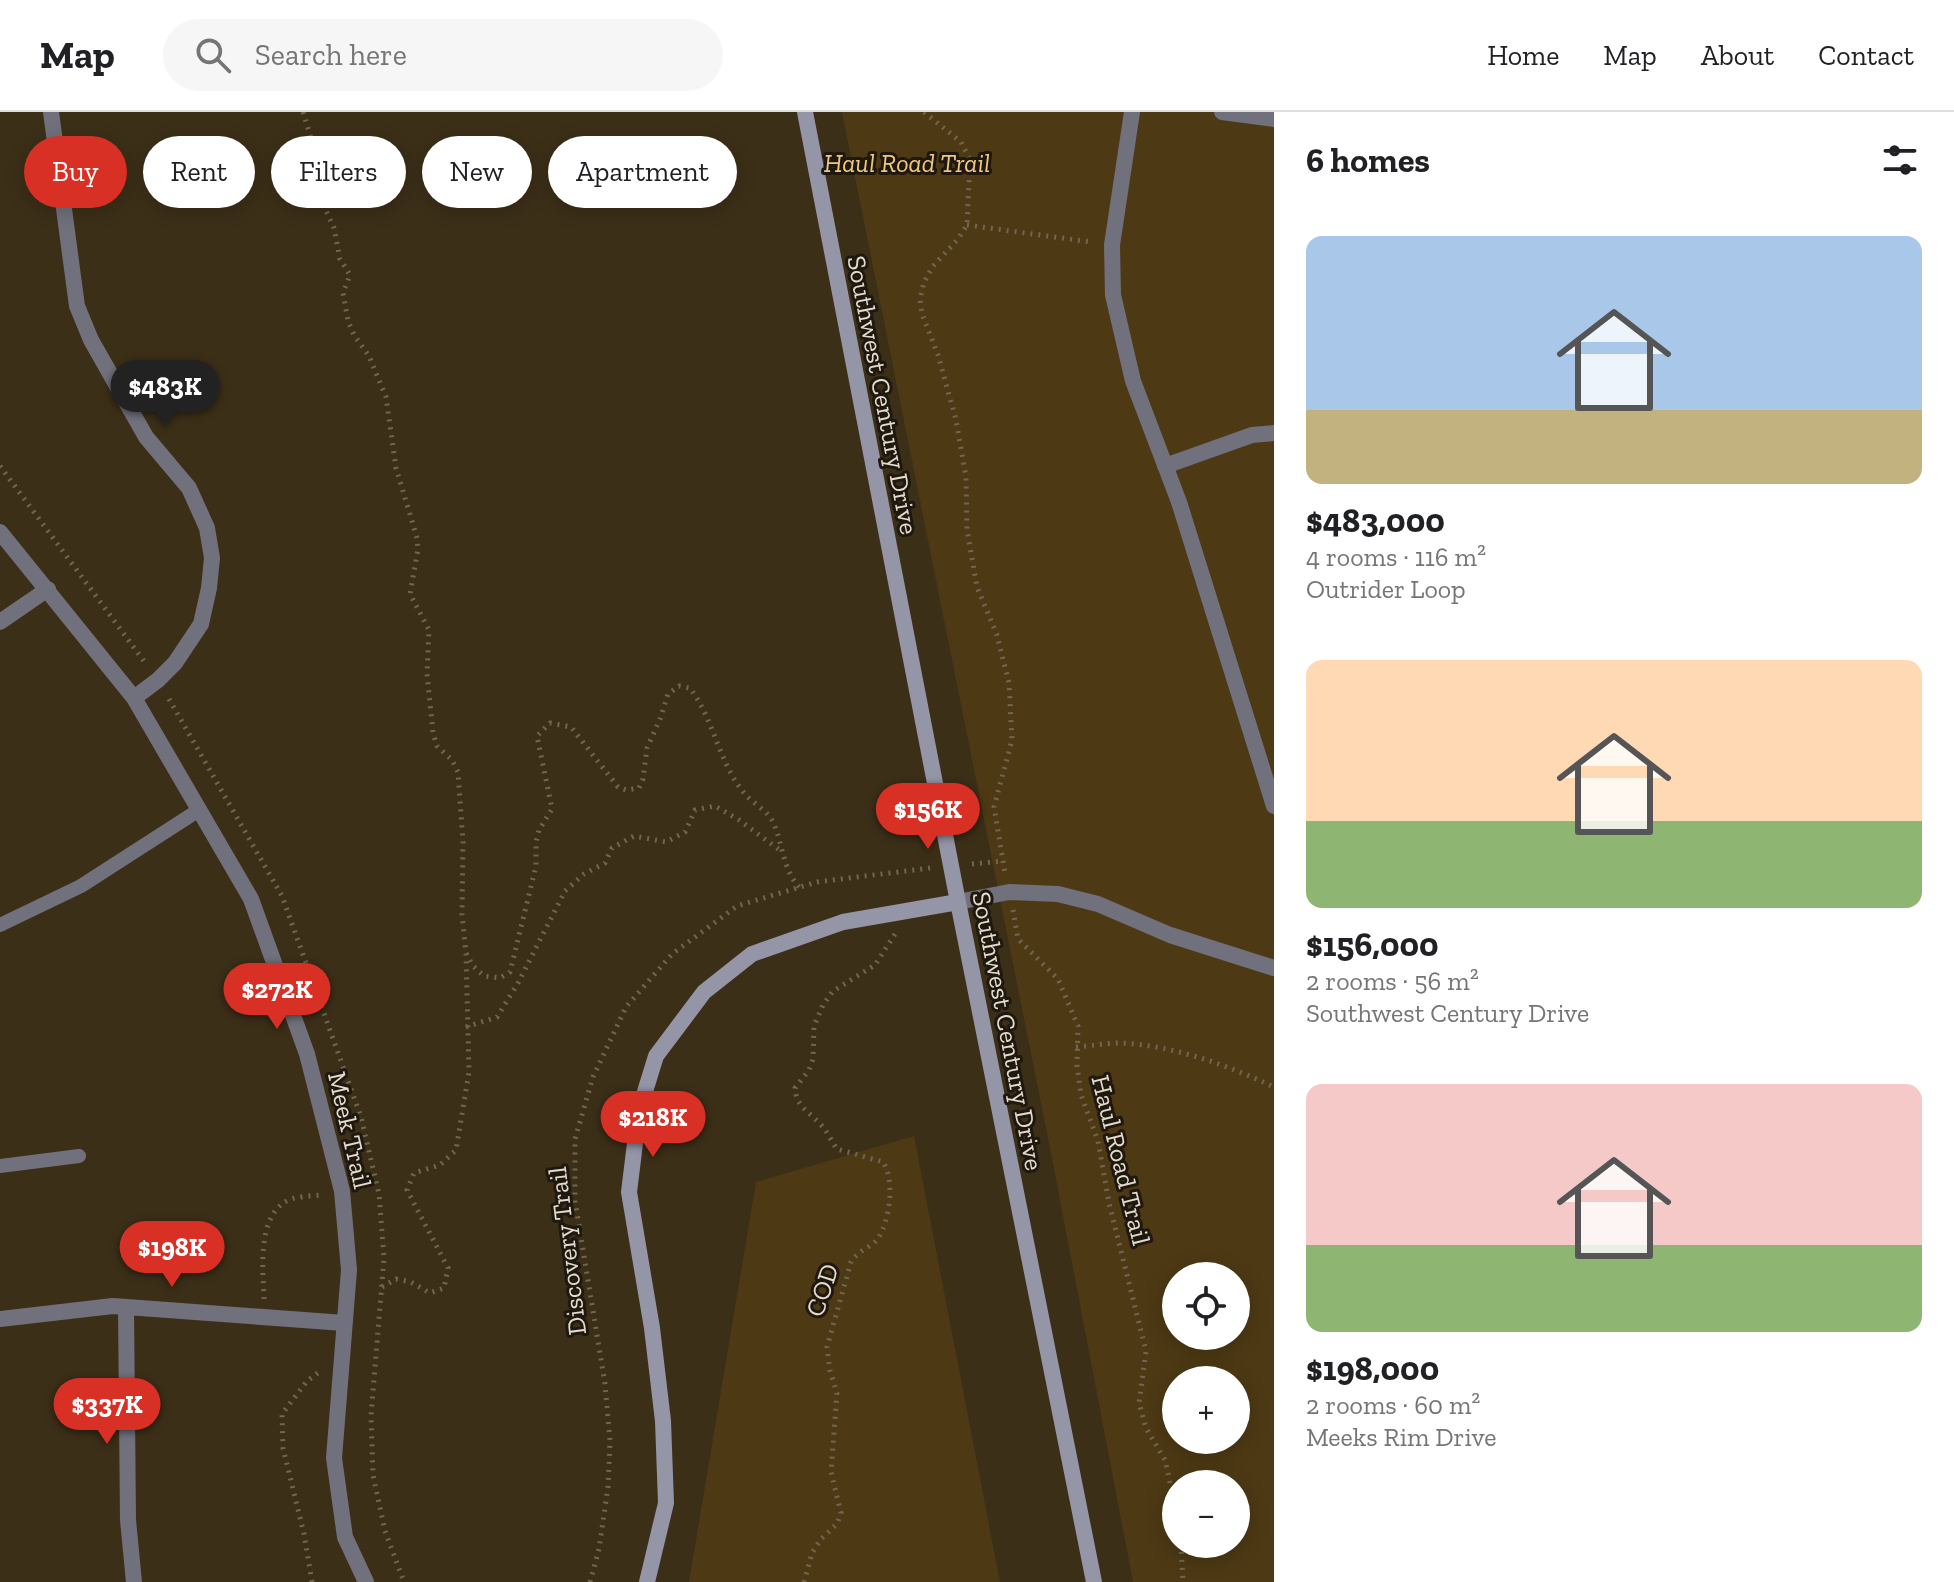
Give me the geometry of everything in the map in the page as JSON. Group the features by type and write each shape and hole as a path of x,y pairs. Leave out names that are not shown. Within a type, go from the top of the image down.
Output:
{"main road":[{"name":"Southwest Century Drive","path":"805,112 1094,1582"},
{"path":"647,1582 666,1503 663,1421 652,1328 629,1192 639,1111 656,1056 704,992 752,954 843,922 958,902"}],"street":[{"path":"51,112 77,306 91,340 146,437 189,488 207,528 210,543 209,588 201,624 175,663 134,698"},
{"path":"1132,112 1112,245 1113,295 1133,381 1179,502 1272,786 1274,806"},
{"path":"1222,112 1267,116"},
{"path":"1165,466 1252,435 1274,433"},
{"name":"Meek Trail","path":"0,532 134,698 251,899 307,1054 342,1191 349,1270 334,1458 345,1537 366,1582"},
{"path":"0,622 48,589"},
{"path":"958,902 1009,892 1058,894 1098,904 1170,935 1273,963"},
{"path":"0,1319 113,1306 344,1323"},
{"path":"126,1307 128,1520 134,1582"}],"lane":[{"path":"0,925 81,886 199,810"},
{"path":"0,1166 79,1156"}],"path":[{"path":"303,112 313,145 315,187 334,228 340,259 350,275 343,293 348,321 369,356 386,397 396,468 417,538 410,594 429,630 427,674 433,733 437,746 452,760 458,772 463,842 462,915 469,1072 456,1150 440,1165 414,1173 407,1190 448,1268 444,1288 430,1293 411,1282 396,1279 382,1288"},
{"path":"924,112 961,142 970,160 967,225 1112,245"},
{"name":"Haul Road Trail","path":"967,225 933,266 924,282 920,299 956,420 966,477 967,530 977,587 997,635 1009,683 1012,740 994,807 1018,939 1058,979 1078,1026 1076,1047 1081,1095 1098,1141 1109,1203 1146,1351 1139,1403 1146,1428 1165,1460 1167,1470"},
{"path":"466,953 473,966 484,976 500,978 510,972 536,866 539,830 552,809 537,736 550,723 571,727 618,787 626,790 639,788 647,748 668,694 679,686 690,688 704,706 732,777 744,794 773,822 790,877 799,887"},
{"path":"466,1027 497,1017 565,891 584,874 605,863 612,848 634,836 666,842 685,832 695,810 715,806 781,851"},
{"name":"Discovery Trail","path":"590,1582 599,1549 608,1487 610,1441 605,1384 575,1201 575,1139 593,1077 626,1007 672,954 737,906 817,882 1003,861"},
{"name":"COD","path":"804,1582 812,1553 837,1524 841,1513 831,1472 838,1410 827,1347 830,1328 851,1262 880,1235 891,1183 889,1171 883,1162 837,1149 824,1128 801,1107 795,1098 795,1088 809,1070 813,1059 814,1026 823,1005 833,991 875,965 905,913"},
{"path":"1076,1047 1120,1043 1174,1051 1243,1073 1274,1087"},
{"path":"264,1316 265,1247 268,1225 275,1211 286,1200 342,1191"},
{"path":"312,1582 283,1448 282,1414 307,1381 341,1355"},
{"path":"1182,1558 1183,1582"}],"green space":[{"path":"842,112 1274,112 1274,1582 1133,1582 1051,1153"},
{"path":"914,1136 1000,1582 689,1582 756,1182"}]}
